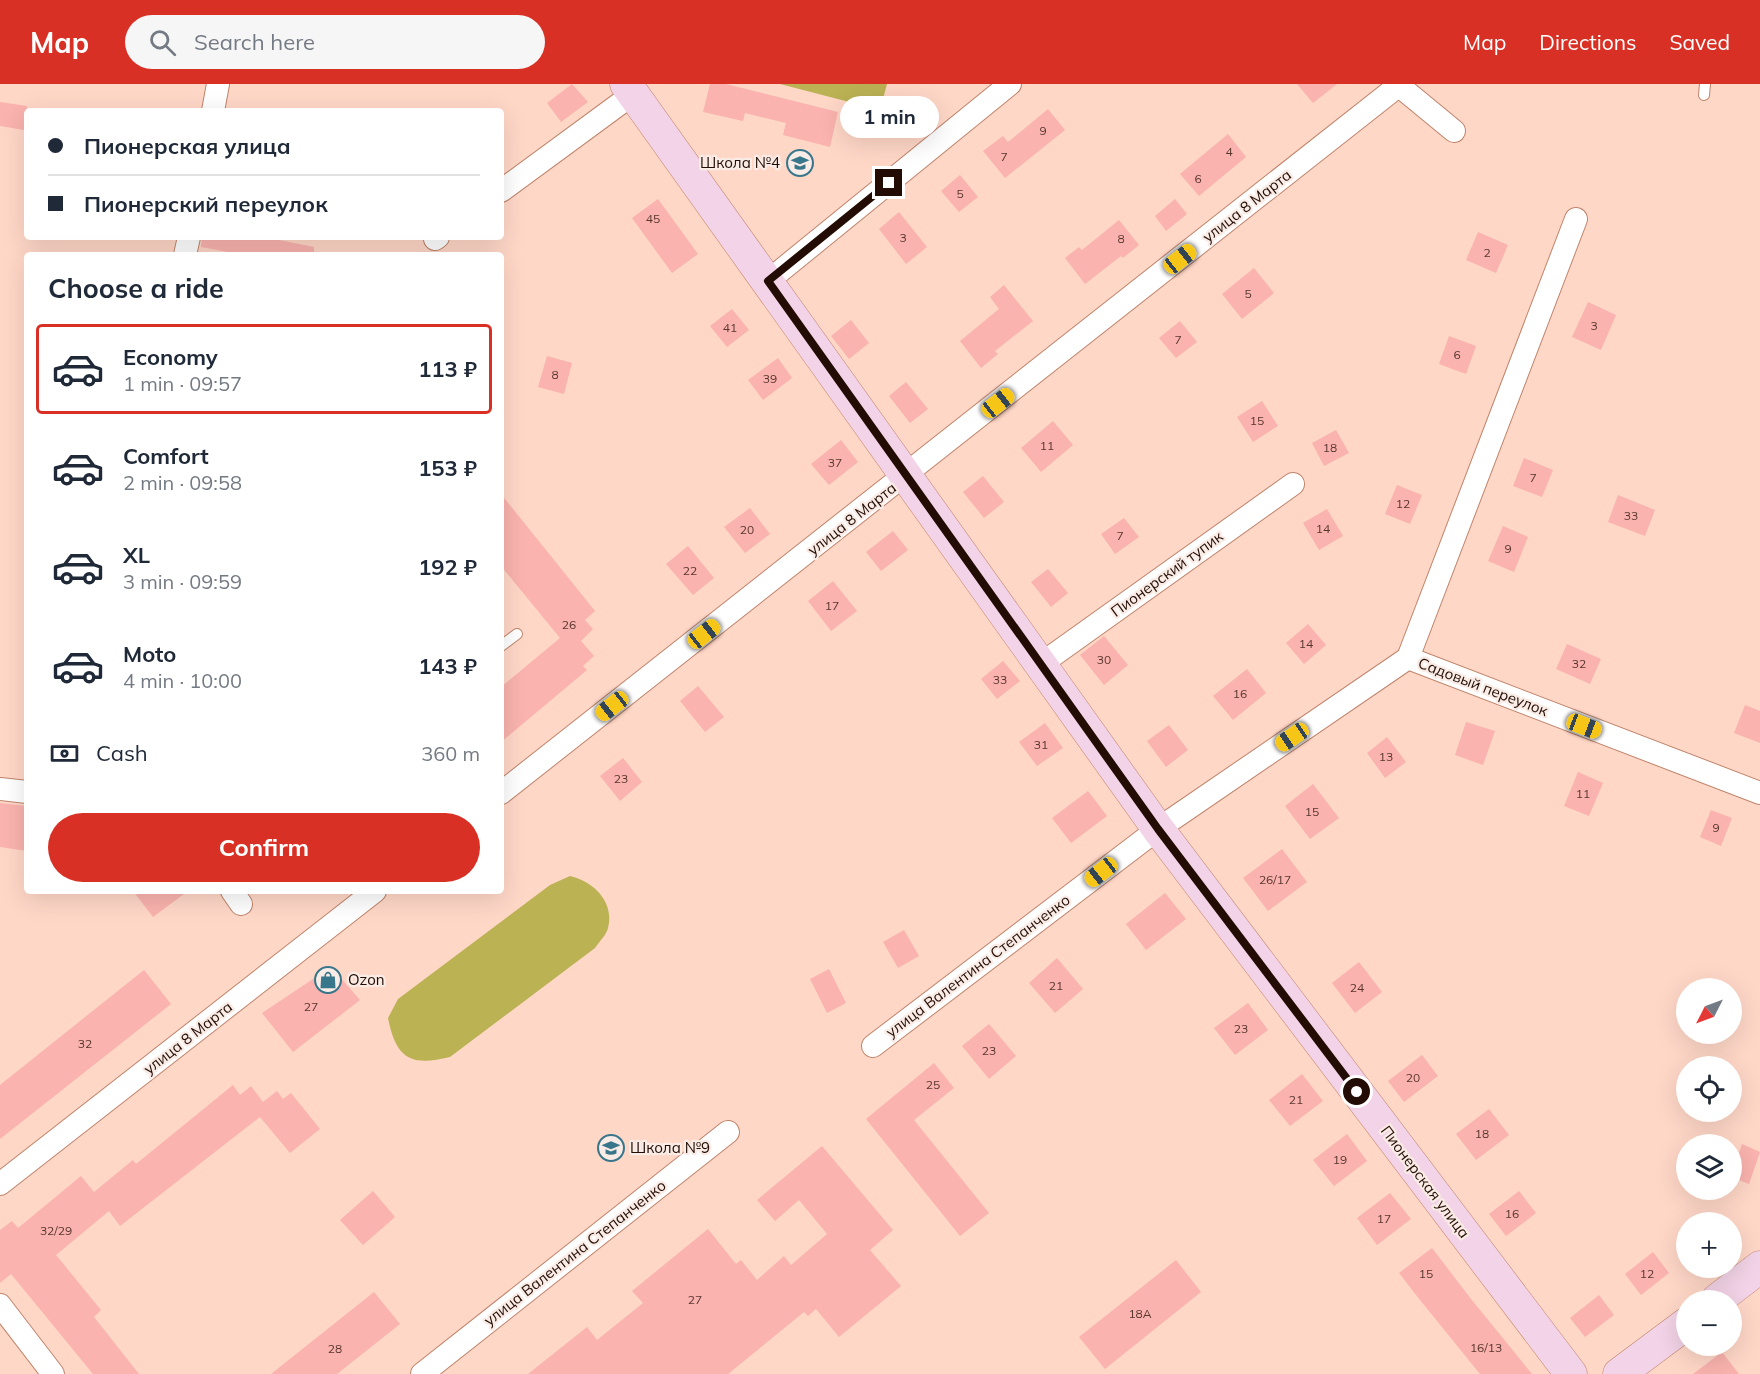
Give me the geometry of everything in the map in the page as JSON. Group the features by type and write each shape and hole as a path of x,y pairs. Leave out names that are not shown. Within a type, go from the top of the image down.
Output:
{"street":[{"path":"214,108 218,84"},
{"path":"768,281 1010,84"},
{"path":"1397,85 1454,130"},
{"name":"улица 8 Марта","path":"504,791 908,475 1397,85"},
{"path":"504,189 630,89"},
{"name":"Пионерская улица","path":"630,89 908,475 1158,829 1571,1374"},
{"path":"1408,658 1576,219"},
{"name":"Пионерский тупик","path":"1041,664 1293,484"},
{"name":"Садовый переулок","path":"1408,658 1760,793"},
{"name":"улица Валентина Степанченко","path":"873,1046 1158,829 1408,658"},
{"path":"0,789 24,792"},
{"name":"улица 8 Марта","path":"0,1184 371,894"},
{"name":"улица Валентина Степанченко","path":"422,1374 728,1132"},
{"path":"1730,1290 1760,1268"},
{"path":"0,1305 53,1374"},
{"path":"1619,1374 1676,1331"}],"lane":[{"path":"504,644 517,634"}],"shaded area":[{"path":"780,84 887,84 880,110"},
{"path":"570,876 594,888 605,901 609,919 607,930 595,948 450,1057 425,1061 415,1060 401,1051 391,1032 388,1018 398,999 550,885"}],"building":[{"path":"572,84 588,102 561,122 547,103"},
{"path":"710,84 726,84 838,112 830,147 783,135 786,123 745,113 743,121 703,112"},
{"path":"1297,84 1337,84 1313,103"},
{"path":"0,102 27,106 24,108 24,130 0,126"},
{"path":"1048,109 1065,130 1005,178 983,151 1003,136 1008,142"},
{"path":"1228,134 1246,157 1199,196 1180,174"},
{"path":"960,175 978,197 959,212 941,191"},
{"path":"658,199 698,254 672,273 632,218"},
{"path":"1175,199 1187,214 1166,231 1155,216"},
{"path":"899,212 927,247 906,264 879,229"},
{"path":"1119,220 1139,245 1085,284 1065,258 1079,247 1082,250"},
{"path":"1478,232 1508,245 1496,273 1466,260"},
{"path":"202,240 279,240 314,247 314,252 228,252 201,247"},
{"path":"1254,268 1274,293 1242,319 1222,294"},
{"path":"1004,285 1033,321 995,351 998,354 981,368 960,341 999,309 990,297"},
{"path":"1588,302 1616,315 1601,350 1572,337"},
{"path":"732,309 749,330 727,347 710,326"},
{"path":"851,320 869,343 849,359 831,336"},
{"path":"1180,321 1197,342 1176,358 1159,338"},
{"path":"1449,336 1476,346 1466,374 1439,364"},
{"path":"547,356 572,363 564,394 538,387"},
{"path":"778,358 792,378 763,400 748,380"},
{"path":"906,382 928,409 910,423 889,396"},
{"path":"1262,401 1278,426 1253,442 1237,417"},
{"path":"1053,421 1073,445 1041,472 1021,448"},
{"path":"1336,430 1349,453 1324,466 1312,443"},
{"path":"841,440 858,462 829,485 811,464"},
{"path":"1524,458 1553,470 1542,497 1513,486"},
{"path":"983,476 1004,502 984,518 963,492"},
{"path":"1397,485 1422,495 1410,524 1385,514"},
{"path":"1618,495 1655,510 1645,536 1608,522"},
{"path":"504,498 595,611 585,620 593,629 581,641 594,656 583,666 587,670 504,739 504,685 560,638 504,570"},
{"path":"750,508 770,534 745,553 724,527"},
{"path":"1327,509 1343,536 1319,550 1303,523"},
{"path":"1124,518 1139,537 1115,554 1101,534"},
{"path":"1503,526 1528,537 1514,572 1488,561"},
{"path":"893,531 908,550 881,571 866,552"},
{"path":"688,546 714,578 693,595 666,564"},
{"path":"1048,569 1068,593 1051,607 1031,582"},
{"path":"833,581 857,611 831,631 808,601"},
{"path":"1308,624 1326,645 1304,664 1286,643"},
{"path":"1104,636 1128,665 1104,685 1080,655"},
{"path":"1567,644 1601,659 1590,684 1556,669"},
{"path":"1003,661 1020,681 997,699 981,679"},
{"path":"1247,669 1266,693 1233,720 1213,696"},
{"path":"698,686 724,717 705,732 680,701"},
{"path":"1745,705 1760,711 1760,743 1734,733"},
{"path":"1466,722 1495,731 1483,765 1455,755"},
{"path":"1045,723 1063,748 1037,766 1019,742"},
{"path":"1169,725 1188,750 1166,767 1147,741"},
{"path":"1387,737 1406,762 1385,778 1367,753"},
{"path":"623,758 642,782 620,801 600,776"},
{"path":"1578,772 1603,783 1589,816 1564,806"},
{"path":"1313,784 1339,818 1310,839 1285,806"},
{"path":"1088,791 1107,816 1071,843 1052,818"},
{"path":"0,803 24,806 24,851 0,847"},
{"path":"1711,810 1732,818 1721,846 1700,837"},
{"path":"1282,849 1307,882 1268,911 1243,878"},
{"path":"1165,893 1186,919 1146,950 1126,924"},
{"path":"135,894 184,894 153,917"},
{"path":"904,930 919,956 898,968 883,942"},
{"path":"1057,958 1083,989 1055,1013 1029,983"},
{"path":"1359,962 1382,992 1355,1013 1332,983"},
{"path":"331,967 360,1000 293,1052 262,1013"},
{"path":"829,969 846,1003 827,1013 810,979"},
{"path":"144,970 171,1004 0,1139 0,1085"},
{"path":"1248,1003 1268,1030 1235,1055 1214,1028"},
{"path":"989,1024 1016,1056 989,1079 962,1046"},
{"path":"1422,1055 1438,1076 1404,1102 1388,1081"},
{"path":"934,1063 954,1088 914,1120 989,1213 960,1236 866,1119"},
{"path":"1302,1074 1323,1101 1290,1126 1269,1100"},
{"path":"233,1085 240,1095 251,1086 263,1102 277,1091 283,1099 291,1093 320,1129 290,1153 260,1117 120,1226 109,1211 56,1255 101,1310 94,1317 139,1374 93,1374 11,1274 0,1283 0,1230 12,1221 18,1228 81,1176 94,1192 133,1160 136,1164"},
{"path":"1489,1109 1509,1135 1476,1160 1456,1134"},
{"path":"1347,1134 1367,1161 1334,1186 1313,1160"},
{"path":"1742,1144 1760,1152 1749,1184 1742,1181"},
{"path":"822,1146 893,1230 870,1250 901,1286 839,1337 816,1309 808,1316 804,1312 728,1374 528,1374 587,1327 597,1340 643,1303 632,1291 708,1229 736,1264 741,1260 757,1280 784,1256 791,1265 827,1234 799,1200 775,1221 757,1200"},
{"path":"373,1191 395,1217 363,1245 340,1220"},
{"path":"1519,1191 1536,1213 1506,1236 1489,1214"},
{"path":"1390,1193 1411,1219 1377,1245 1357,1218"},
{"path":"1432,1248 1532,1374 1480,1374 1420,1300 1399,1273"},
{"path":"1653,1252 1669,1273 1641,1295 1625,1274"},
{"path":"1176,1260 1201,1292 1105,1369 1079,1337"},
{"path":"374,1292 400,1324 337,1374 271,1374"},
{"path":"1599,1295 1614,1315 1585,1337 1570,1318"},
{"path":"1717,1356 1725,1356 1739,1374 1693,1374"}],"place":[{"name":"Школа №4","path":"800,163"},
{"name":"Ozon","path":"328,980"},
{"name":"Школа №9","path":"611,1148"}],"route":[{"path":"889,183 768,281 1158,829 1357,1092"}]}
